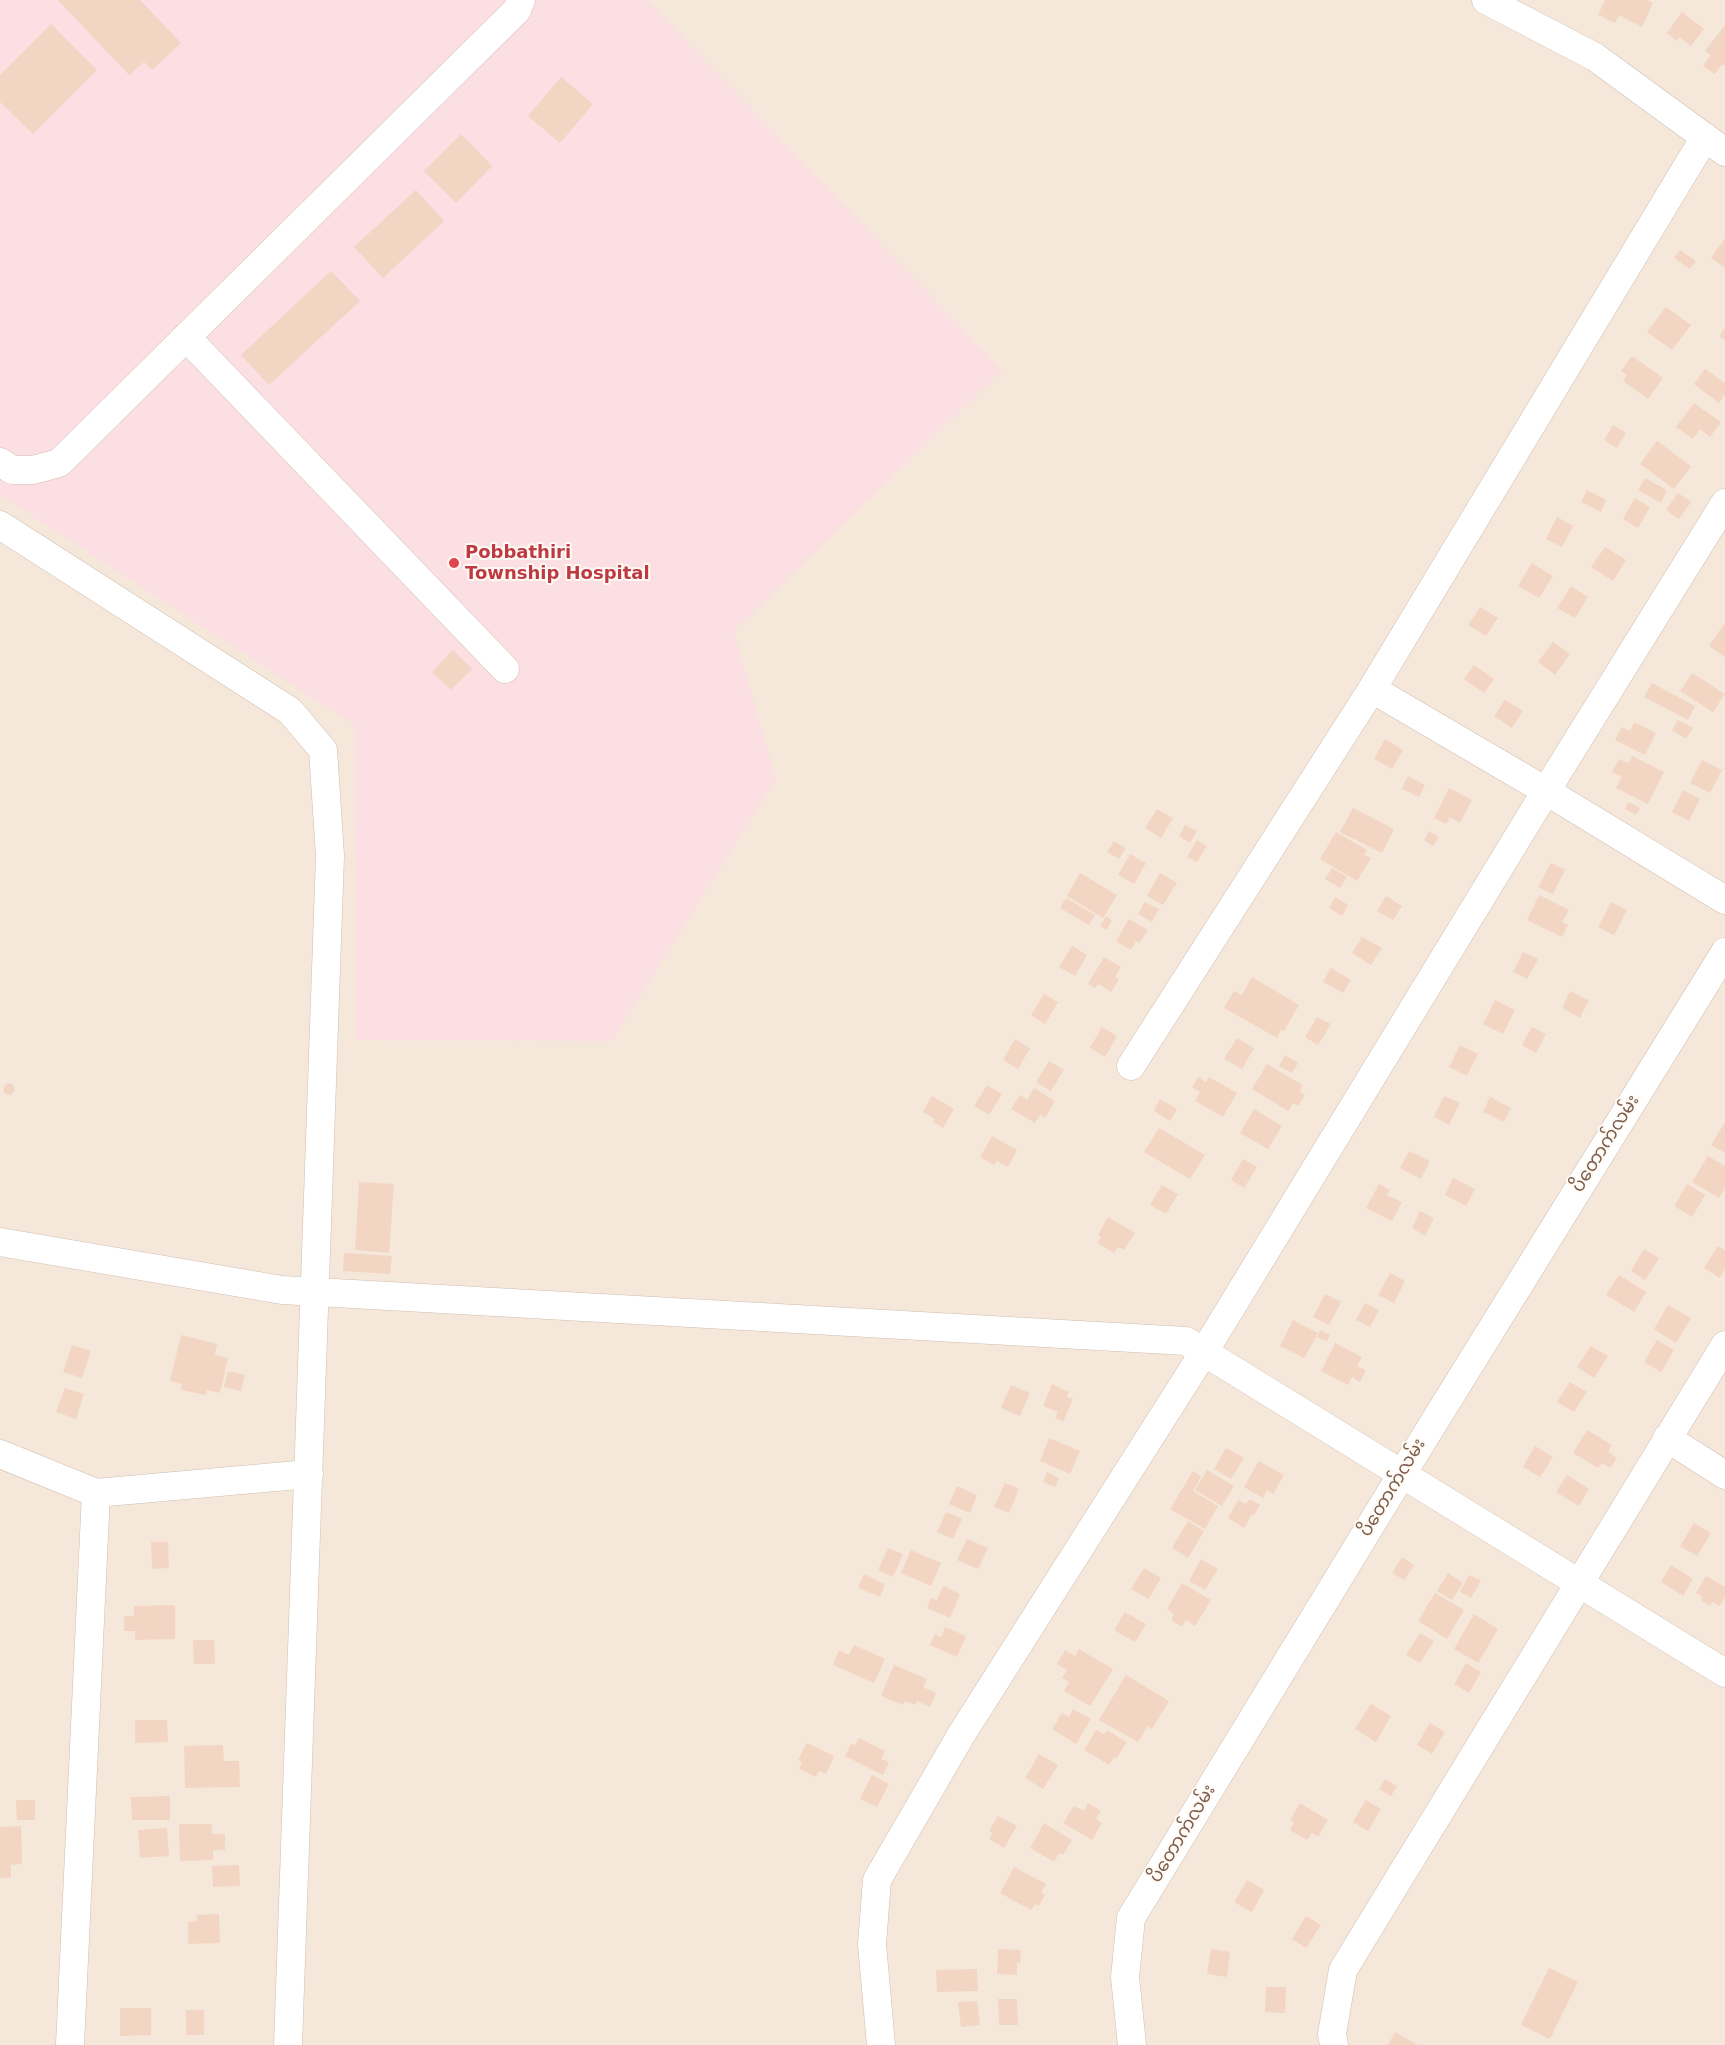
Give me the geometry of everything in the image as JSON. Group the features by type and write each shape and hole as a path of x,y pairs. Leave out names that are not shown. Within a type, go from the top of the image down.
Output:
{"street":[{"path":"0,462 12,470 33,470 59,463 517,10 521,0"},
{"path":"1131,1066 1372,689 1715,145 1595,57 1486,0"},
{"path":"186,337 505,669"},
{"path":"881,2045 872,1944 877,1880 961,1735 1204,1352 1546,791 1725,503"},
{"path":"0,525 290,711 323,750 330,856 288,2045"},
{"path":"1372,689 1546,791 1725,900"},
{"name":"ပိတောက်လမ်း","path":"1132,2045 1125,1977 1131,1918 1402,1474 1725,952"},
{"path":"0,1242 282,1290 1186,1341 1725,1673"},
{"path":"1334,2045 1332,2034 1343,1970 1725,1345"},
{"path":"1667,1438 1725,1475"},
{"path":"0,1454 96,1493 309,1474"},
{"path":"70,2045 96,1493"}],"shaded area":[{"path":"0,0 1725,0 1725,2045 0,2045"},
{"name":"Pobbathiri Township Hospital","path":"0,0 647,0 1002,370 734,631 776,779 612,1041 356,1040 354,725 0,495"}],"building":[{"path":"58,0 140,0 181,43 152,70 144,62 129,75"},
{"path":"1605,0 1647,0 1653,3 1642,27 1619,15 1615,23 1598,15"},
{"path":"1682,12 1704,29 1691,46 1679,37 1677,41 1667,33"},
{"path":"51,24 97,70 33,134 0,102 0,75"},
{"path":"1725,25 1725,66 1722,64 1715,74 1703,66 1711,55 1705,51"},
{"path":"561,77 593,104 560,143 528,116"},
{"path":"461,134 492,166 456,203 424,171"},
{"path":"416,190 444,221 383,278 354,247"},
{"path":"1725,238 1725,268 1711,258"},
{"path":"1680,250 1696,261 1690,269 1674,258"},
{"path":"331,271 360,301 269,385 241,355"},
{"path":"1666,307 1691,325 1672,350 1647,332"},
{"path":"1725,328 1725,340 1719,336"},
{"path":"1632,356 1663,378 1648,399 1623,381 1627,375 1621,371"},
{"path":"1705,369 1725,383 1725,395 1719,403 1694,384"},
{"path":"1694,403 1721,422 1710,437 1700,429 1693,439 1676,427"},
{"path":"1613,425 1626,433 1617,448 1604,440"},
{"path":"1657,441 1691,466 1674,489 1640,464"},
{"path":"1645,478 1667,490 1661,503 1638,490"},
{"path":"1587,490 1606,500 1601,512 1581,502"},
{"path":"1678,493 1691,502 1679,519 1666,510"},
{"path":"1635,498 1650,507 1638,528 1623,519"},
{"path":"1557,517 1573,526 1562,547 1546,539"},
{"path":"1605,547 1626,560 1613,581 1591,567"},
{"path":"1532,563 1553,576 1539,598 1518,586"},
{"path":"1571,586 1588,597 1575,618 1557,608"},
{"path":"1480,607 1498,618 1486,636 1468,625"},
{"path":"1725,625 1725,657 1709,646"},
{"path":"1553,642 1570,654 1555,675 1538,662"},
{"path":"453,650 472,669 451,690 432,672"},
{"path":"1474,665 1494,679 1484,693 1464,679"},
{"path":"1692,673 1725,694 1713,712 1680,691"},
{"path":"1652,683 1695,706 1688,720 1644,697"},
{"path":"1505,700 1523,711 1512,728 1494,716"},
{"path":"1678,720 1693,728 1686,739 1672,730"},
{"path":"1634,722 1656,733 1645,755 1615,740 1622,727 1630,731"},
{"path":"1385,739 1403,750 1392,769 1374,759"},
{"path":"1632,756 1664,772 1648,804 1616,788 1622,777 1612,772 1619,759 1629,763"},
{"path":"1702,760 1722,770 1710,793 1690,783"},
{"path":"1408,776 1425,785 1419,797 1402,789"},
{"path":"1449,788 1472,800 1460,823 1450,817 1446,824 1434,818"},
{"path":"1683,790 1700,799 1689,821 1672,812"},
{"path":"1628,802 1640,808 1636,815 1625,809"},
{"path":"1353,808 1394,829 1382,853 1340,832"},
{"path":"1157,809 1173,818 1161,838 1145,828"},
{"path":"1185,825 1197,831 1190,843 1179,836"},
{"path":"1429,831 1439,837 1433,846 1424,840"},
{"path":"1336,832 1367,850 1364,855 1371,858 1357,881 1320,859"},
{"path":"1197,840 1207,846 1197,862 1187,857"},
{"path":"1114,841 1126,848 1119,859 1107,852"},
{"path":"1130,854 1146,863 1134,884 1118,875"},
{"path":"1551,863 1565,870 1553,894 1538,887"},
{"path":"1332,868 1347,877 1340,888 1325,879"},
{"path":"1080,873 1117,895 1103,918 1067,896"},
{"path":"1160,873 1177,883 1163,905 1147,896"},
{"path":"1539,895 1569,910 1562,922 1568,925 1562,937 1527,920"},
{"path":"1386,896 1402,906 1393,920 1377,911"},
{"path":"1335,897 1348,905 1342,916 1329,908"},
{"path":"1066,898 1095,915 1089,925 1060,908"},
{"path":"1145,902 1159,909 1152,922 1138,914"},
{"path":"1611,902 1627,910 1614,935 1598,927"},
{"path":"1106,916 1112,920 1107,930 1100,926"},
{"path":"1129,919 1148,930 1139,943 1136,941 1131,950 1116,941"},
{"path":"1362,937 1382,948 1371,965 1352,953"},
{"path":"1072,946 1087,955 1075,976 1059,967"},
{"path":"1523,952 1538,959 1527,979 1513,972"},
{"path":"1104,957 1121,967 1115,977 1119,979 1111,992 1098,984 1095,988 1088,984"},
{"path":"1331,968 1351,980 1343,993 1323,982"},
{"path":"1252,977 1299,1005 1284,1031 1281,1030 1277,1038 1224,1008 1234,991 1242,995"},
{"path":"1570,991 1589,1000 1580,1018 1562,1008"},
{"path":"1044,994 1058,1002 1045,1024 1031,1015"},
{"path":"1495,1000 1515,1010 1503,1034 1483,1024"},
{"path":"1317,1017 1331,1024 1318,1045 1305,1037"},
{"path":"1102,1027 1117,1036 1105,1057 1090,1048"},
{"path":"1532,1027 1546,1034 1536,1053 1522,1045"},
{"path":"1237,1038 1254,1048 1242,1069 1224,1059"},
{"path":"1015,1039 1030,1048 1018,1069 1003,1060"},
{"path":"1460,1045 1478,1054 1467,1076 1449,1067"},
{"path":"1285,1055 1298,1063 1292,1073 1279,1066"},
{"path":"1049,1061 1064,1070 1051,1091 1036,1082"},
{"path":"1267,1064 1303,1085 1299,1092 1305,1095 1298,1106 1293,1103 1288,1111 1252,1089"},
{"path":"1198,1077 1206,1082 1209,1077 1237,1093 1223,1117 1195,1101 1200,1092 1192,1087"},
{"path":"7,1084 11,1084 14,1089 13,1093 7,1094 4,1091 4,1087"},
{"path":"987,1085 1002,1094 989,1115 974,1106"},
{"path":"1034,1088 1055,1101 1045,1118 1040,1115 1035,1123 1011,1109 1020,1095 1027,1100"},
{"path":"932,1096 954,1109 943,1128 933,1122 935,1119 923,1112"},
{"path":"1444,1096 1460,1103 1449,1125 1434,1117"},
{"path":"1490,1097 1511,1108 1504,1122 1483,1112"},
{"path":"1160,1099 1177,1109 1170,1121 1154,1111"},
{"path":"1254,1109 1282,1126 1268,1149 1240,1133"},
{"path":"1725,1122 1725,1153 1711,1145"},
{"path":"1159,1128 1205,1155 1190,1179 1144,1152"},
{"path":"992,1136 1017,1150 1008,1167 997,1161 994,1165 980,1157"},
{"path":"1409,1151 1430,1161 1421,1179 1400,1168"},
{"path":"1708,1156 1725,1166 1725,1188 1719,1198 1692,1182"},
{"path":"1243,1159 1257,1167 1244,1188 1231,1180"},
{"path":"1453,1178 1475,1189 1466,1206 1445,1195"},
{"path":"359,1182 394,1184 389,1253 355,1250"},
{"path":"1379,1184 1390,1190 1387,1195 1402,1202 1392,1221 1366,1208"},
{"path":"1687,1184 1705,1195 1692,1217 1674,1206"},
{"path":"1162,1185 1178,1194 1166,1214 1150,1205"},
{"path":"1420,1211 1434,1218 1425,1236 1412,1228"},
{"path":"1108,1217 1135,1233 1124,1250 1118,1247 1114,1253 1097,1243 1101,1237 1098,1235"},
{"path":"1718,1246 1725,1250 1725,1269 1720,1278 1704,1268"},
{"path":"1644,1249 1659,1258 1645,1280 1631,1271"},
{"path":"344,1253 392,1256 390,1274 343,1271"},
{"path":"1390,1273 1405,1281 1394,1303 1378,1295"},
{"path":"1619,1275 1646,1292 1634,1312 1606,1295"},
{"path":"1325,1294 1341,1302 1329,1325 1313,1317"},
{"path":"1365,1303 1379,1310 1370,1327 1356,1320"},
{"path":"1668,1305 1691,1318 1676,1343 1654,1329"},
{"path":"1293,1320 1318,1333 1304,1358 1280,1346"},
{"path":"1321,1330 1330,1335 1327,1341 1317,1337"},
{"path":"181,1335 217,1344 215,1355 228,1358 220,1393 207,1390 206,1395 181,1390 182,1384 170,1381"},
{"path":"1657,1340 1674,1350 1661,1372 1644,1362"},
{"path":"1335,1343 1362,1357 1357,1366 1366,1370 1360,1382 1352,1377 1348,1385 1321,1371"},
{"path":"72,1345 91,1351 82,1378 63,1372"},
{"path":"1591,1346 1608,1356 1594,1378 1577,1367"},
{"path":"228,1371 245,1375 241,1391 224,1387"},
{"path":"1570,1382 1587,1392 1574,1412 1557,1402"},
{"path":"1052,1384 1069,1392 1067,1397 1073,1399 1063,1422 1055,1418 1058,1412 1043,1406"},
{"path":"1011,1385 1030,1393 1020,1416 1001,1408"},
{"path":"65,1388 84,1394 76,1419 56,1412"},
{"path":"1587,1430 1612,1445 1608,1452 1617,1458 1610,1468 1602,1463 1598,1468 1573,1453"},
{"path":"1049,1438 1080,1451 1070,1474 1040,1461"},
{"path":"1535,1446 1553,1457 1540,1477 1523,1467"},
{"path":"1226,1448 1244,1458 1231,1479 1214,1469"},
{"path":"1259,1461 1284,1475 1273,1494 1267,1490 1263,1498 1244,1487"},
{"path":"1207,1470 1234,1486 1222,1506 1195,1490"},
{"path":"1193,1471 1201,1477 1193,1491 1218,1506 1205,1529 1170,1509"},
{"path":"1047,1472 1059,1478 1055,1487 1043,1482"},
{"path":"1567,1475 1589,1489 1579,1506 1556,1492"},
{"path":"1005,1483 1019,1489 1009,1513 994,1507"},
{"path":"957,1486 977,1495 970,1513 949,1504"},
{"path":"1250,1499 1260,1505 1244,1528 1228,1518 1238,1500 1246,1504"},
{"path":"946,1512 962,1519 953,1539 937,1532"},
{"path":"1188,1521 1204,1531 1188,1558 1172,1548"},
{"path":"1694,1523 1711,1533 1697,1556 1680,1546"},
{"path":"967,1539 988,1548 978,1569 957,1560"},
{"path":"151,1542 168,1542 169,1568 152,1569"},
{"path":"888,1548 903,1554 893,1577 878,1570"},
{"path":"911,1550 941,1563 931,1586 901,1573"},
{"path":"1402,1557 1414,1565 1404,1580 1392,1573"},
{"path":"1201,1559 1218,1569 1205,1590 1189,1581"},
{"path":"1671,1565 1693,1579 1683,1596 1661,1582"},
{"path":"1144,1568 1161,1578 1149,1599 1131,1589"},
{"path":"1448,1573 1463,1583 1452,1600 1437,1591"},
{"path":"864,1574 885,1584 880,1597 858,1588"},
{"path":"1469,1575 1481,1580 1471,1598 1460,1592"},
{"path":"1706,1576 1725,1587 1725,1597 1720,1606 1712,1602 1710,1606 1701,1600 1703,1597 1696,1593"},
{"path":"1182,1583 1211,1600 1195,1626 1186,1620 1182,1627 1171,1620 1174,1614 1167,1609"},
{"path":"943,1586 960,1594 950,1618 927,1608 931,1598 937,1600"},
{"path":"1435,1593 1464,1610 1447,1639 1418,1621"},
{"path":"175,1605 175,1639 135,1640 135,1631 124,1631 124,1616 134,1616 134,1606"},
{"path":"1125,1612 1146,1624 1135,1642 1114,1630"},
{"path":"1474,1614 1498,1629 1478,1663 1454,1649"},
{"path":"945,1627 966,1636 957,1657 930,1645 935,1634 941,1637"},
{"path":"1420,1633 1434,1641 1420,1663 1406,1655"},
{"path":"193,1640 214,1640 215,1664 194,1664"},
{"path":"854,1645 885,1659 874,1683 833,1665 839,1650 849,1655"},
{"path":"1079,1649 1113,1669 1090,1706 1064,1691 1069,1682 1062,1678 1067,1670 1057,1664 1065,1650 1075,1656"},
{"path":"1466,1663 1481,1672 1469,1693 1454,1684"},
{"path":"894,1665 927,1679 923,1687 936,1693 930,1707 917,1701 916,1705 905,1701 903,1705 881,1696"},
{"path":"1126,1675 1169,1701 1152,1729 1148,1726 1138,1742 1099,1720"},
{"path":"1371,1704 1391,1716 1376,1742 1355,1729"},
{"path":"1073,1709 1091,1719 1076,1744 1052,1729 1062,1713 1069,1717"},
{"path":"135,1720 167,1720 168,1742 135,1743"},
{"path":"1430,1723 1445,1732 1432,1754 1417,1745"},
{"path":"1096,1730 1104,1734 1107,1730 1127,1742 1116,1759 1114,1757 1109,1765 1084,1750"},
{"path":"859,1738 885,1751 881,1759 889,1762 883,1775 845,1756 851,1744 855,1745"},
{"path":"807,1743 834,1756 826,1774 819,1771 816,1777 799,1769 802,1762 798,1760"},
{"path":"223,1745 224,1761 239,1761 240,1787 185,1788 184,1746"},
{"path":"1039,1754 1058,1765 1043,1789 1025,1778"},
{"path":"872,1775 889,1784 877,1807 860,1799"},
{"path":"1385,1779 1397,1786 1391,1796 1379,1789"},
{"path":"170,1796 170,1820 132,1820 131,1797"},
{"path":"16,1800 35,1800 35,1820 17,1820"},
{"path":"1366,1800 1381,1809 1368,1831 1353,1822"},
{"path":"1088,1803 1101,1811 1096,1819 1102,1823 1092,1840 1063,1823 1074,1806 1084,1811"},
{"path":"1300,1803 1328,1820 1318,1837 1312,1833 1307,1840 1290,1830 1294,1822 1290,1820"},
{"path":"998,1816 1017,1826 1004,1848 989,1839 993,1833 989,1831"},
{"path":"1044,1823 1072,1840 1063,1855 1059,1853 1054,1862 1030,1848"},
{"path":"179,1824 212,1824 212,1834 225,1834 225,1850 213,1850 213,1860 180,1861"},
{"path":"21,1826 22,1864 11,1865 11,1878 0,1878 0,1827"},
{"path":"167,1828 169,1856 140,1858 138,1830"},
{"path":"239,1865 240,1886 213,1887 212,1866"},
{"path":"1014,1867 1046,1884 1041,1892 1045,1895 1039,1906 1035,1904 1031,1910 1000,1893"},
{"path":"1247,1880 1264,1890 1252,1912 1234,1902"},
{"path":"219,1914 220,1943 188,1944 188,1922 197,1921 197,1915"},
{"path":"1306,1916 1321,1925 1306,1948 1292,1939"},
{"path":"998,1949 1021,1950 1020,1963 1017,1963 1017,1975 997,1974"},
{"path":"1211,1949 1230,1952 1227,1977 1207,1974"},
{"path":"1549,1968 1578,1982 1550,2039 1521,2025"},
{"path":"977,1969 978,1991 937,1992 936,1970"},
{"path":"1266,1987 1286,1987 1285,2013 1265,2012"},
{"path":"998,1999 1017,1999 1018,2025 999,2025"},
{"path":"977,2001 980,2025 961,2027 958,2002"},
{"path":"120,2008 151,2008 151,2035 120,2036"},
{"path":"186,2010 204,2010 204,2035 186,2035"},
{"path":"1395,2032 1418,2045 1388,2045"}],"place":[{"name":"Pobbathiri Township Hospital","path":"454,563"}]}
